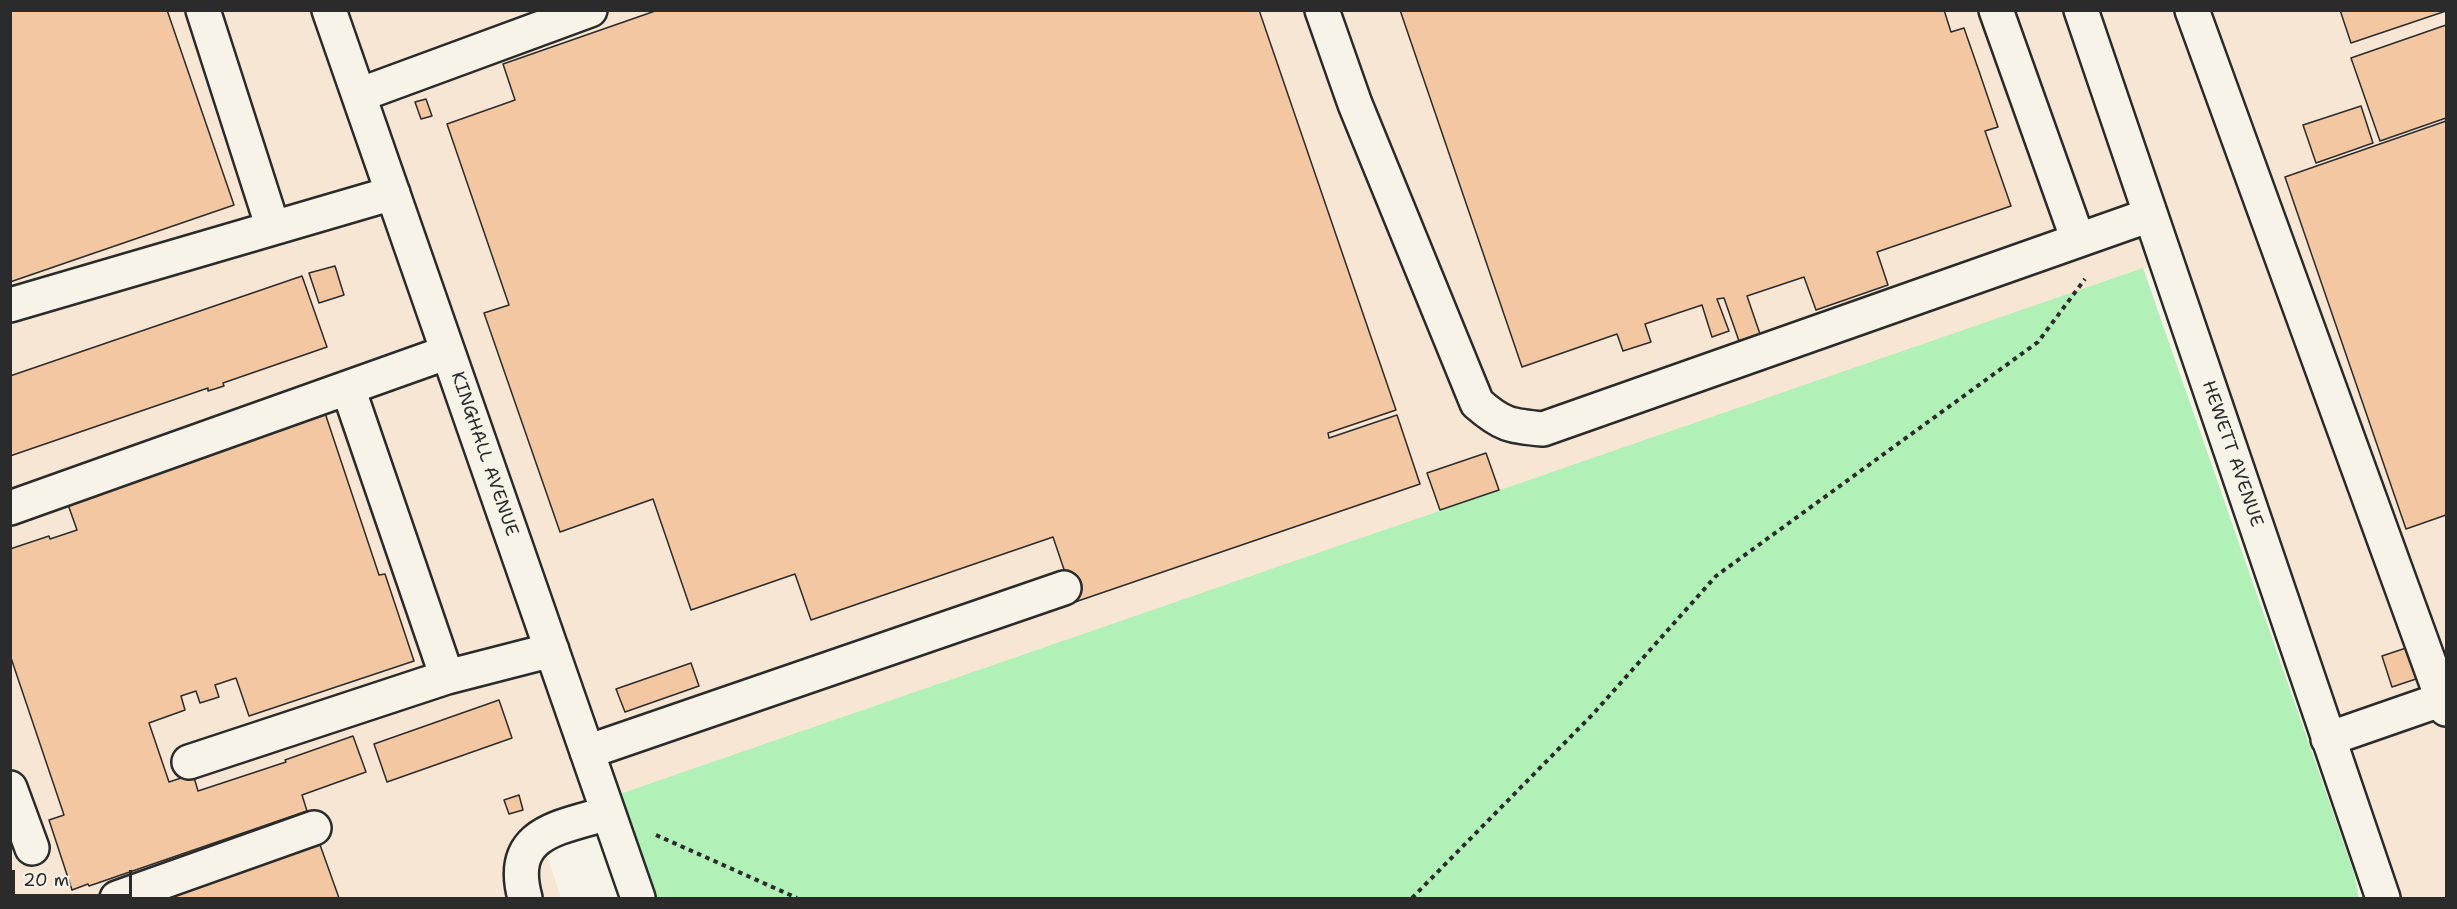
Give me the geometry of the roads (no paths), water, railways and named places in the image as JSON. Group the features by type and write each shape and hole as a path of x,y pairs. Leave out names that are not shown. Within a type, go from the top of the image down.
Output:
{"lane":[{"path":"203,10 273,228"},
{"name":"KINGHALL AVENUE","path":"329,10 638,898"},
{"path":"359,95 590,10"},
{"path":"1322,10 1355,104 1477,403 1492,417 1510,426 1543,429 2150,215"},
{"path":"1996,10 2078,240"},
{"name":"HEWETT AVENUE","path":"2080,10 2383,898"},
{"path":"2192,10 2445,702 2328,739"},
{"path":"10,305 393,193"},
{"path":"10,508 448,352"},
{"path":"348,388 447,676"},
{"path":"587,752 1064,588"},
{"path":"189,762 447,676 552,650"},
{"path":"10,788 32,848"},
{"path":"525,898 522,864 529,846 537,838 556,829 608,813"},
{"path":"117,898 314,828"}]}
